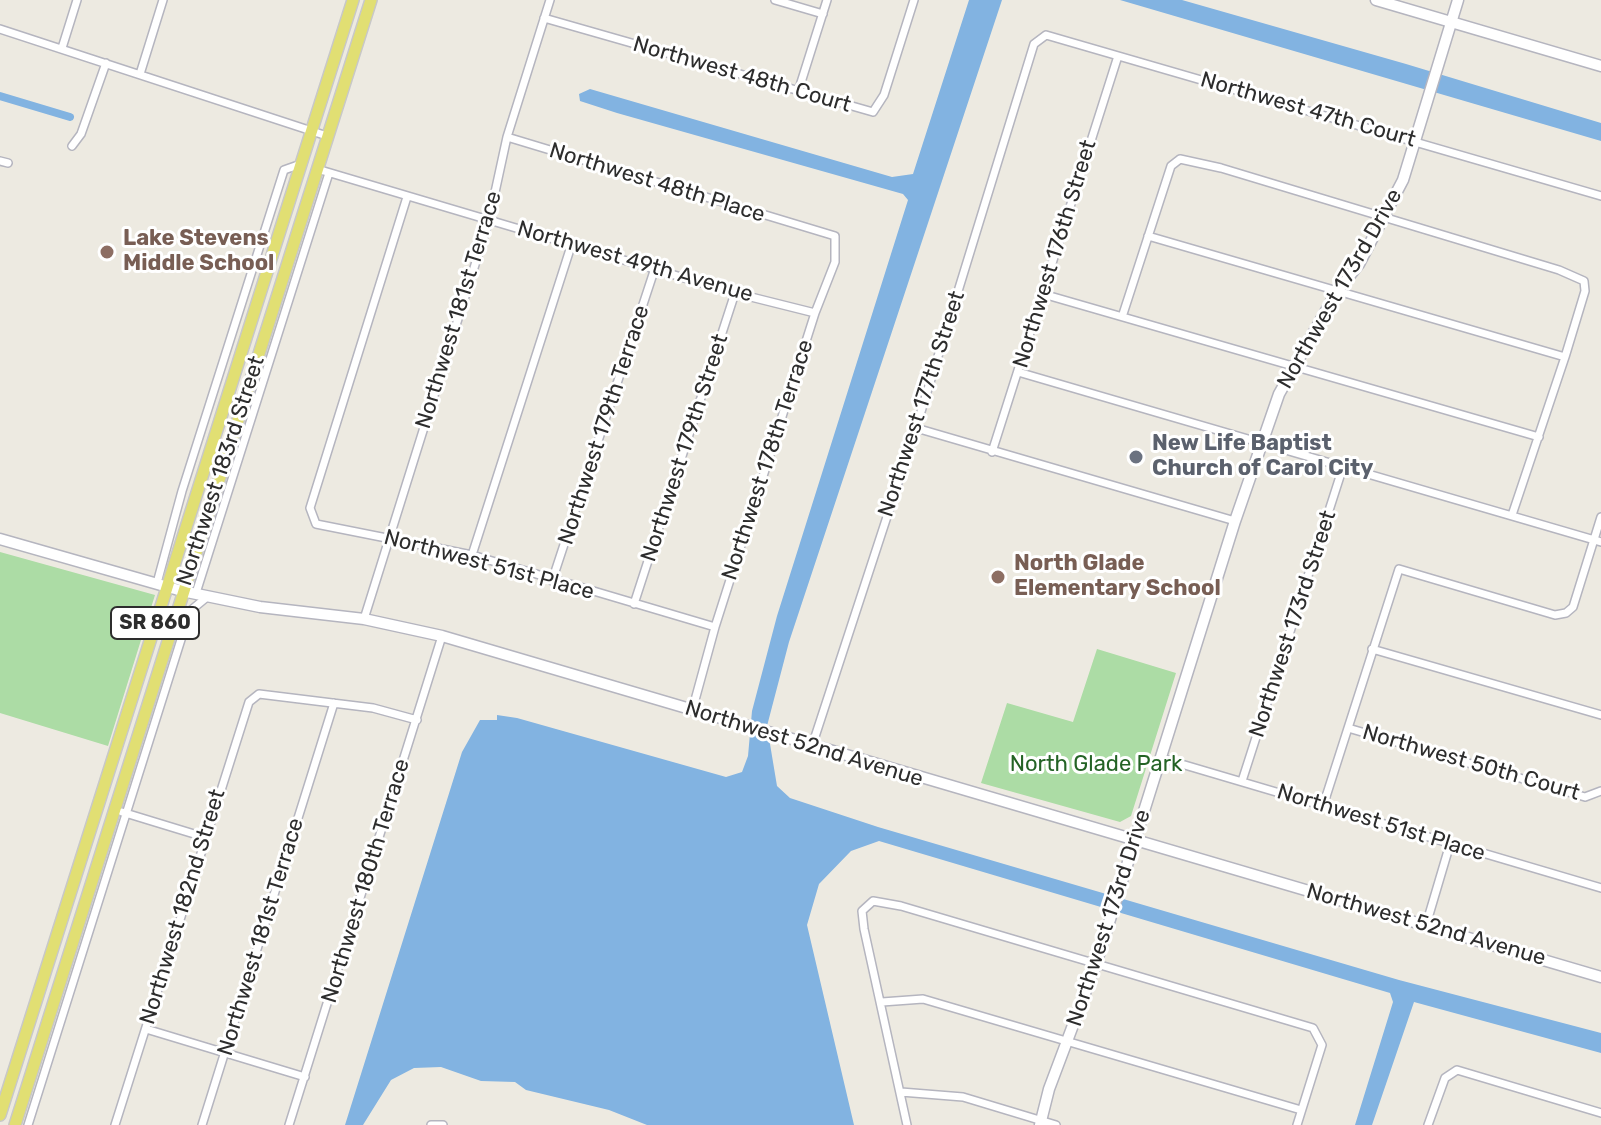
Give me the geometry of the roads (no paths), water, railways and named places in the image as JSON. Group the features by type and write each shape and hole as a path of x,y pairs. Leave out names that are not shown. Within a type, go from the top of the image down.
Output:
{"main road":[{"name":"Northwest 183rd Street","path":"0,1115 162,585 231,383 353,0"},
{"name":"Northwest 183rd Street","path":"15,1125 67,959 119,812 182,591 239,412 323,171 327,136 371,0"},
{"path":"231,383 238,395 239,412"},
{"path":"60,922 67,935 67,959"}],"street":[{"path":"62,48 77,0"},
{"path":"140,74 163,0"},
{"name":"Northwest 181st Terrace","path":"364,619 489,220 507,137 550,0"},
{"path":"775,0 823,14"},
{"path":"798,92 827,0"},
{"name":"Northwest 48th Court","path":"544,18 873,112 884,95 914,0"},
{"path":"1376,0 1601,66"},
{"name":"Northwest 173rd Drive","path":"1041,1123 1049,1089 1096,964 1235,521 1279,394 1336,293 1359,264 1403,180 1458,0"},
{"path":"0,29 327,136"},
{"name":"Northwest 47th Court","path":"1029,61 1034,44 1046,35 1601,196"},
{"name":"Northwest 176th Street","path":"992,452 1118,56"},
{"name":"Northwest 177th Street","path":"812,747 916,428 1029,61"},
{"path":"72,146 81,134 106,63"},
{"name":"Northwest 48th Place","path":"507,137 807,229"},
{"path":"1123,314 1171,166 1180,159 1221,168 1559,270 1584,281 1585,291 1565,357 1512,515"},
{"path":"162,585 219,375 284,170 301,164"},
{"path":"196,593 323,171"},
{"name":"Northwest 49th Avenue","path":"323,171 735,293 815,313"},
{"name":"Northwest 51st Place","path":"407,197 310,508 316,524 472,555 715,627"},
{"name":"Northwest 178th Terrace","path":"692,711 715,627 815,313 835,262 835,236 807,229"},
{"path":"1148,236 1565,357"},
{"path":"472,555 572,243"},
{"name":"Northwest 179th Terrace","path":"552,581 655,268"},
{"name":"Northwest 179th Street","path":"634,604 735,293"},
{"path":"1043,294 1123,314 1539,437"},
{"path":"1018,372 1598,541"},
{"path":"219,375 231,383"},
{"path":"916,428 1235,521"},
{"name":"Northwest 173rd Street","path":"1242,781 1343,467"},
{"path":"1323,806 1399,569 1555,615 1573,607 1598,541 1601,517"},
{"name":"Northwest 52nd Avenue","path":"0,539 182,591 260,607 364,619 442,636 1601,977"},
{"path":"28,1125 119,812 190,611 201,599 210,596"},
{"name":"Northwest 180th Terrace","path":"289,1125 442,636"},
{"path":"1372,649 1601,715"},
{"name":"Northwest 182nd Street","path":"115,1125 249,702 259,694 334,703"},
{"path":"334,703 417,720"},
{"name":"Northwest 181st Terrace","path":"202,1125 334,703"},
{"name":"Northwest 50th Court","path":"1348,728 1585,797 1598,793"},
{"name":"Northwest 51st Place","path":"1161,758 1601,888"},
{"path":"119,812 204,837"},
{"path":"1426,925 1450,844"},
{"path":"907,1125 864,929 862,911 873,901 901,906 1313,1028 1322,1045 1297,1125"},
{"path":"882,1002 923,999 1301,1110"},
{"path":"146,1029 305,1077"},
{"path":"1428,1125 1445,1078 1457,1070 1601,1113"},
{"path":"901,1092 963,1097 1041,1123 1056,1125"},
{"path":"431,1125 443,1125"}],"water":[{"path":"969,0 1002,0 789,642 767,726 777,786 790,798 878,827 1399,980 1601,1033 1601,1053 1414,1002 1372,1125 1355,1125 1393,1002 1390,993 879,841 851,851 819,884 807,925 854,1125 647,1125 609,1110 526,1090 515,1082 481,1081 441,1067 414,1068 391,1080 363,1125 345,1125 462,752 480,720 497,720 497,715 517,718 726,777 742,772 748,756 752,711 777,616 908,200 903,194 617,113 580,101 579,94 590,89 892,177 913,174"},
{"path":"1120,0 1182,0 1406,64 1601,123 1601,141"}],"waterway":[{"path":"0,96 70,117"}],"place":[{"name":"Lake Stevens Middle School","path":"107,252"},
{"name":"New Life Baptist Church of Carol City","path":"1136,457"},
{"name":"North Glade Elementary School","path":"998,577"}],"park label":[{"name":"North Glade Park","path":"1096,765"}]}
